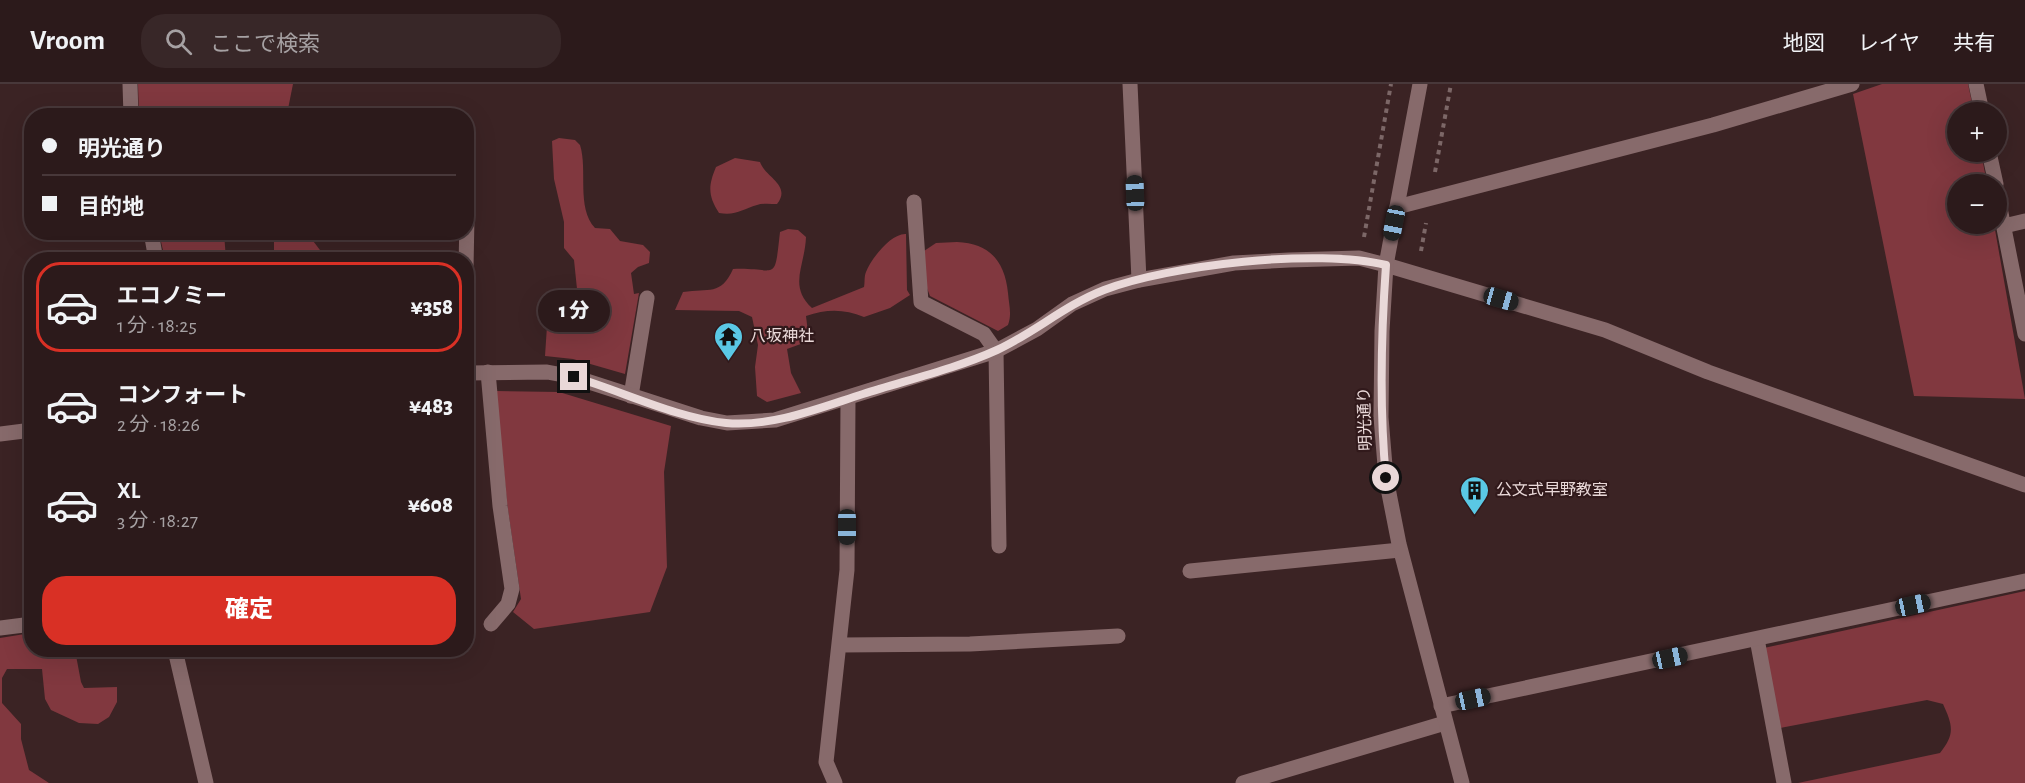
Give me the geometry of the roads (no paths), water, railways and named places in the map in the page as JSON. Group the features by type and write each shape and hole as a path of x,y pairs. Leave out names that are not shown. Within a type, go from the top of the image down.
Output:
{"street":[{"path":"130,84 132,108"},
{"path":"1130,84 1139,280"},
{"name":"明光通り","path":"1420,84 1386,265 1380,417 1386,478 1400,550 1462,783"},
{"path":"1397,207 1713,125 1852,84"},
{"path":"1976,84 1980,102"},
{"path":"914,202 921,302 929,309 984,334 996,351 999,546"},
{"path":"2007,225 2025,221"},
{"path":"2006,234 2025,334"},
{"path":"474,373 565,375 701,418 727,423 775,420 996,351 1037,328 1072,304 1105,289 1139,280 1234,263 1359,258 1605,330 1708,372 2025,485"},
{"path":"631,396 647,298"},
{"path":"488,372 500,506 512,589 508,604 491,624"},
{"path":"835,783 826,762 847,570 848,399"},
{"path":"0,434 24,431"},
{"path":"1190,571 1400,550"},
{"path":"1441,706 2025,581"},
{"path":"0,628 24,625"},
{"path":"840,645 970,644 1118,636"},
{"path":"1757,639 1784,783"},
{"path":"177,657 206,783"},
{"path":"1243,783 1445,723"}],"place":[{"name":"八坂神社","path":"729,362"},
{"name":"公文式早野教室","path":"1475,516"}]}
